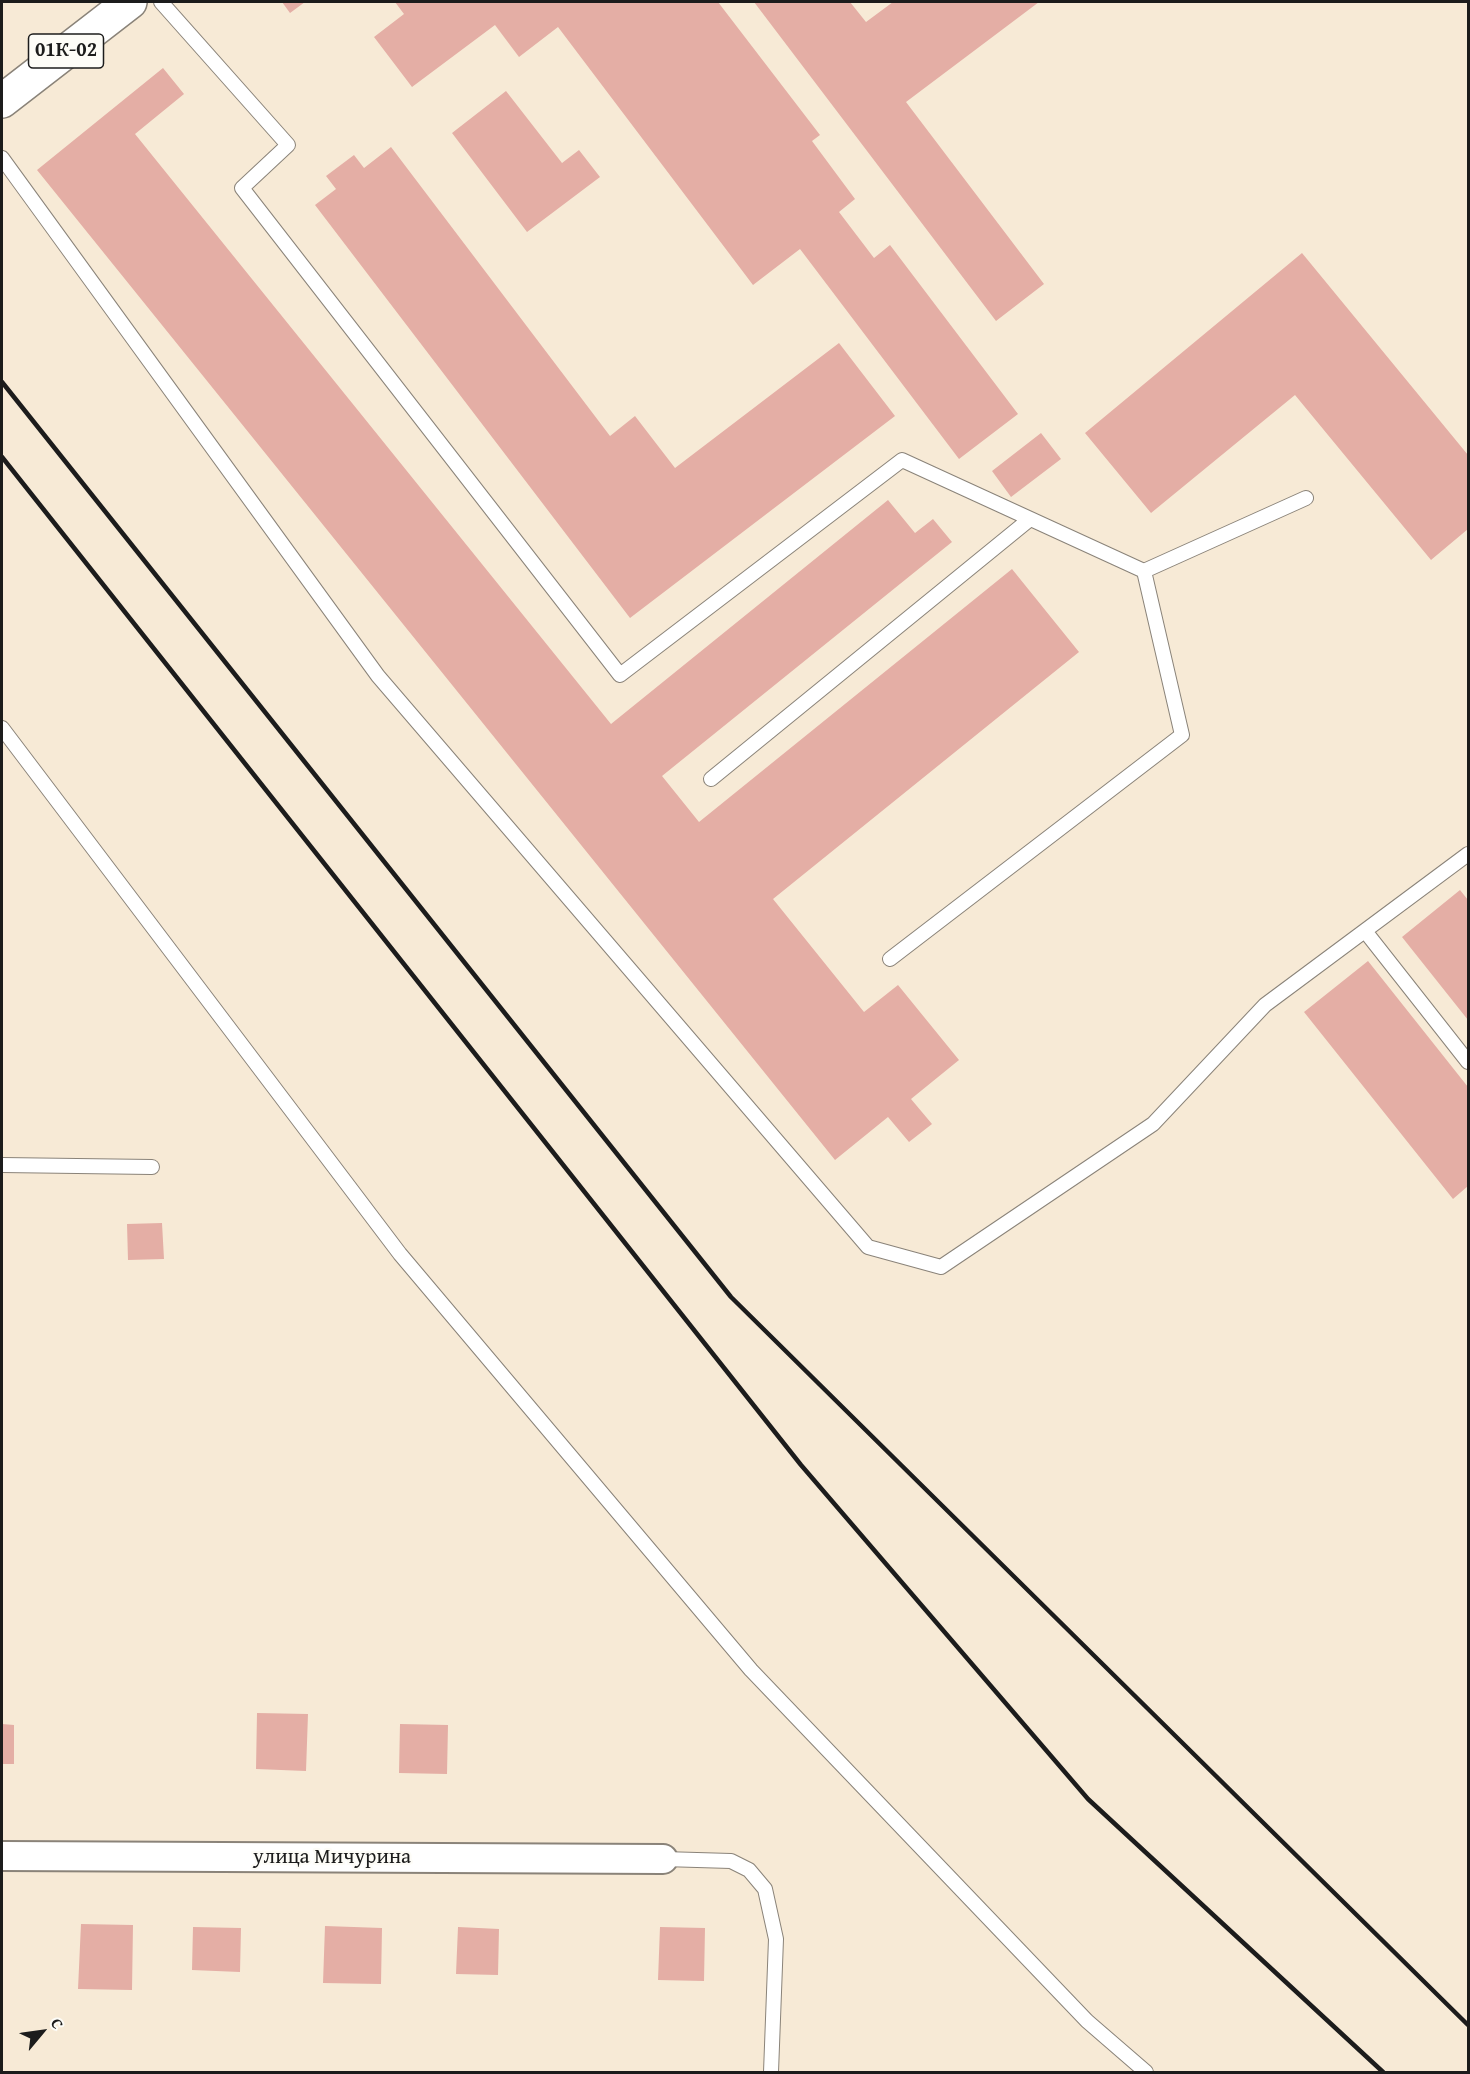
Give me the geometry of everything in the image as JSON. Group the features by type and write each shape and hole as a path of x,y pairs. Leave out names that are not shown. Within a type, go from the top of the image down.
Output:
{"main road":[{"name":"01К-02","path":"2,101 130,2"}],"street":[{"name":"улица Мичурина","path":"2,1856 663,1859"}],"lane":[{"path":"161,2 288,145 243,188 620,675 902,460 1144,571 1306,498"},
{"path":"2,158 378,676 868,1247 941,1267 1153,1124 1264,1005 1467,859"},
{"path":"711,779 1030,519"},
{"path":"890,959 1182,735 1144,571"},
{"path":"2,728 400,1254 751,1670 1087,2020 1146,2073"},
{"path":"1365,931 1468,1062"},
{"path":"2,1165 152,1167"},
{"path":"663,1859 731,1861 749,1870 765,1889 776,1939 771,2073"}],"building":[{"path":"282,2 305,2 290,13"},
{"path":"395,2 718,2 820,135 812,141 855,199 839,212 874,258 890,245 1018,414 959,459 800,249 753,285 558,27 519,57 495,25 412,87 374,37 404,14"},
{"path":"754,2 850,2 866,22 893,2 1039,2 906,102 1044,284 996,321"},
{"path":"163,68 184,94 135,134 611,724 888,500 915,533 933,519 952,542 662,776 699,822 1012,569 1079,652 773,899 864,1012 898,985 959,1060 911,1099 932,1124 909,1142 888,1117 835,1160 37,170"},
{"path":"506,91 562,163 579,150 600,177 527,232 452,133"},
{"path":"391,147 610,436 635,416 675,468 839,343 895,416 630,618 315,205 336,189 326,176 354,155 364,168"},
{"path":"1302,253 1468,455 1468,529 1431,560 1295,395 1151,513 1085,433"},
{"path":"1041,433 1061,459 1011,497 992,471"},
{"path":"1460,890 1468,900 1468,1020 1402,937"},
{"path":"1368,961 1468,1087 1468,1186 1453,1199 1304,1012"},
{"path":"162,1223 164,1259 128,1260 127,1224"},
{"path":"257,1713 308,1714 306,1771 256,1769"},
{"path":"2,1724 14,1725 14,1764 2,1764"},
{"path":"400,1724 448,1725 447,1774 399,1773"},
{"path":"81,1924 133,1925 132,1990 78,1989"},
{"path":"325,1926 382,1928 381,1984 323,1983"},
{"path":"193,1927 241,1928 240,1972 192,1970"},
{"path":"458,1927 499,1929 498,1975 456,1974"},
{"path":"660,1927 705,1928 704,1981 658,1980"}],"railway":[{"path":"2,382 731,1297 1468,2025"},
{"path":"2,457 801,1465 1088,1799 1383,2072"}]}
